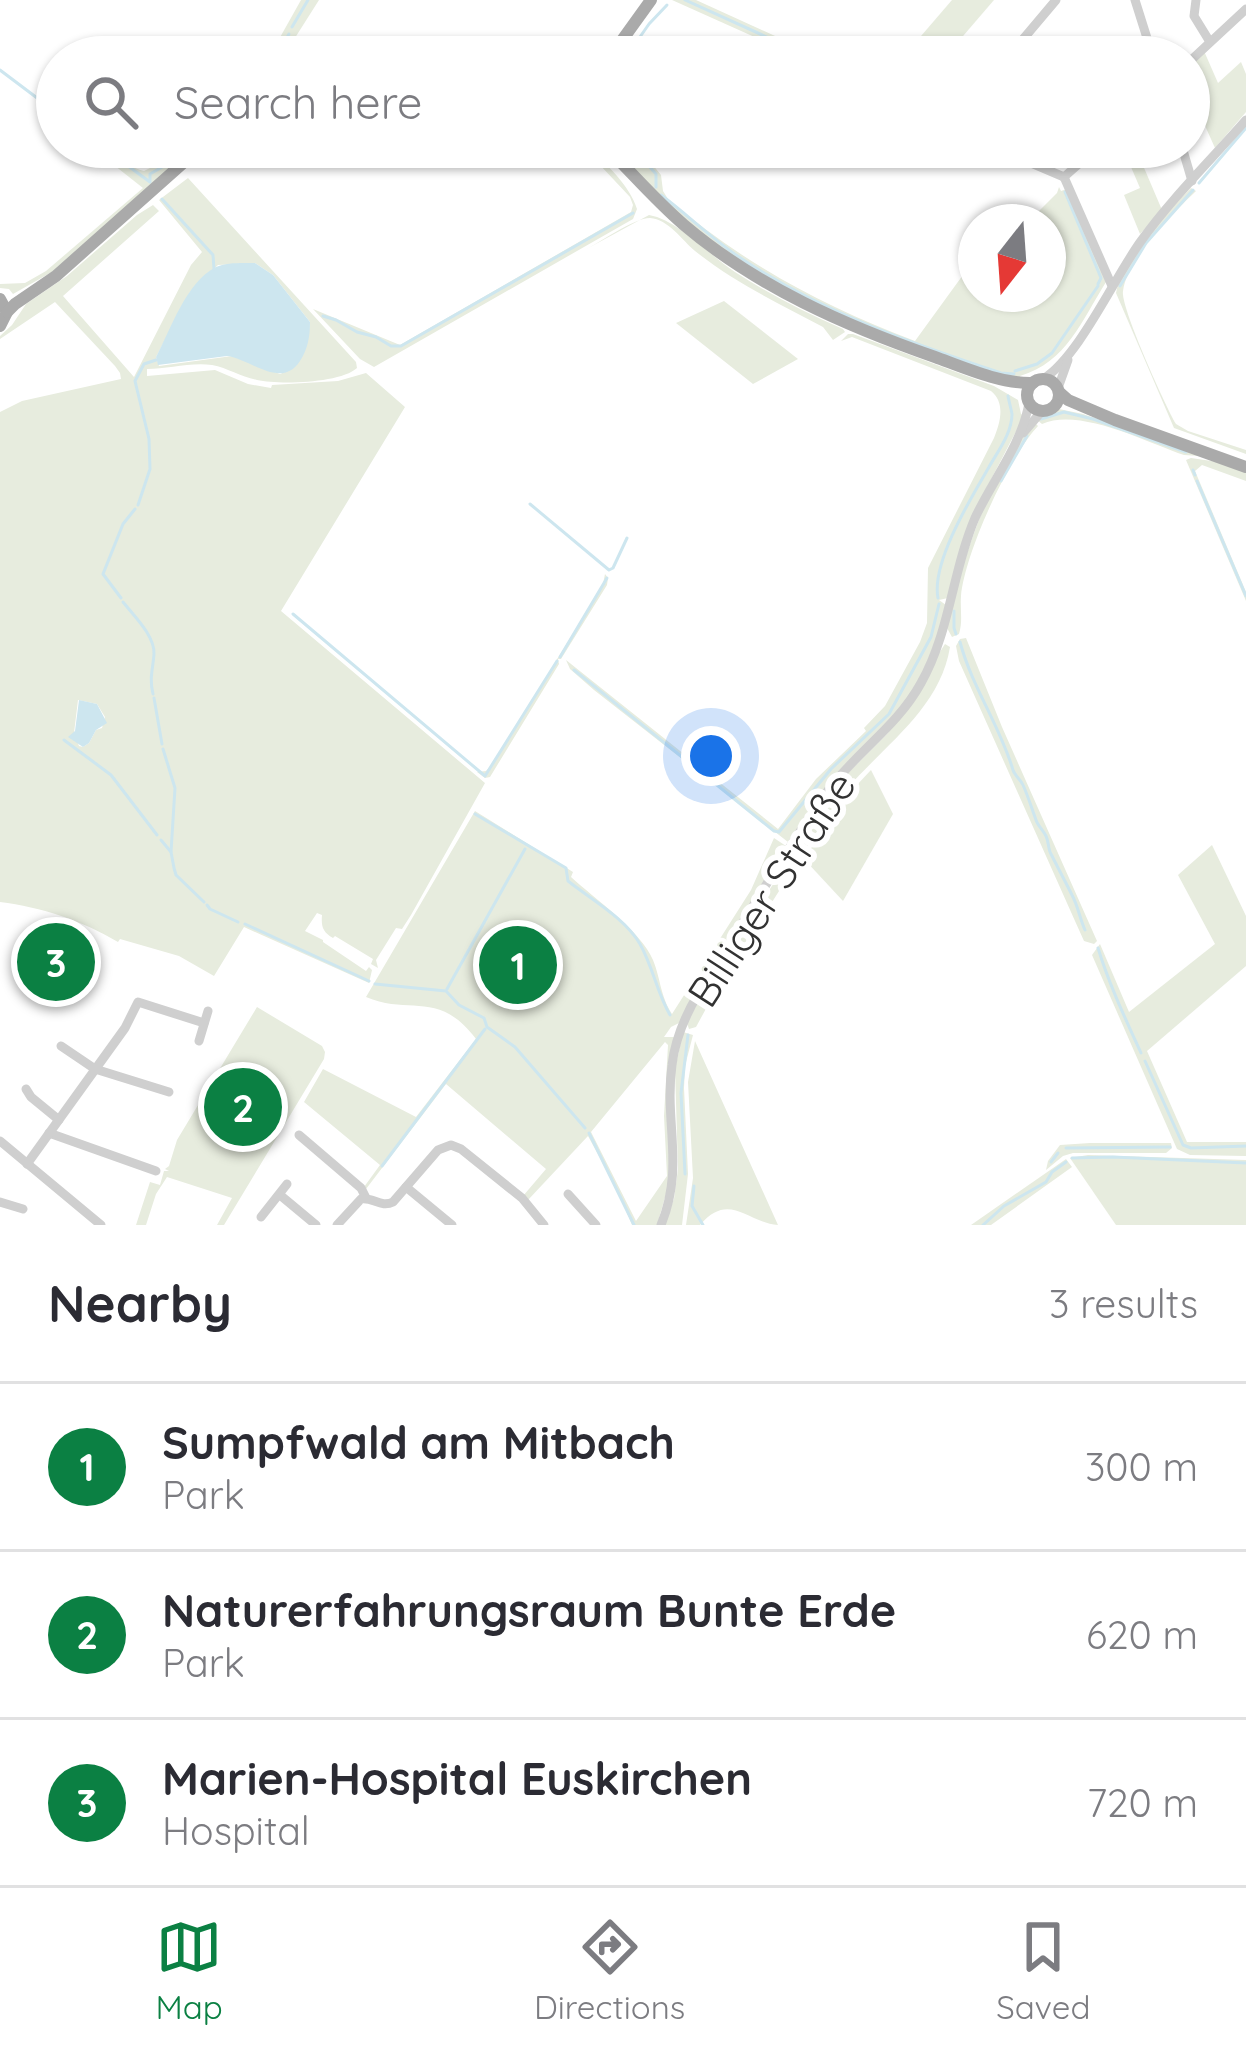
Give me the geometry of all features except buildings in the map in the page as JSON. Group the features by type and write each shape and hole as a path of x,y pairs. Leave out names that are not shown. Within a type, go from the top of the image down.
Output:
{"main road":[{"path":"624,36 650,0"},
{"path":"2,309 63,269 177,168"},
{"path":"628,168 681,222 760,279 845,322 1015,382 1038,397 1115,420"},
{"path":"1038,397 1058,400 1058,390"},
{"path":"1058,390 1068,400 1115,420 1246,466"}],"street":[{"path":"1025,36 1056,0"},
{"path":"1135,0 1146,36"},
{"path":"1196,0 1194,16 1206,36"},
{"path":"1210,42 1246,9"},
{"name":"Billiger Straße","path":"1210,161 1246,120"},
{"path":"1043,168 1064,177 1112,286"},
{"path":"1064,177 1074,168"},
{"path":"1188,168 1192,181"},
{"name":"Billiger Straße","path":"1058,390 1076,343 1144,237 1204,168"},
{"name":"Billiger Straße","path":"661,1225 675,1171 671,1077 683,1022 826,793 898,717 923,680 941,636 970,530 1038,397 1076,343"},
{"path":"27,1164 138,1002 206,1017 199,1041"},
{"path":"108,1029 121,1033"},
{"path":"61,1046 95,1069 169,1092"},
{"path":"26,1089 59,1120"},
{"path":"49,1133 156,1171"},
{"path":"0,1141 101,1225"},
{"path":"303,1143 361,1188 366,1198"},
{"path":"341,1224 356,1202 366,1198 388,1204 438,1150 451,1145 525,1201 544,1225"},
{"path":"261,1217 286,1184"},
{"path":"406,1187 458,1222"},
{"path":"568,1194 596,1225"},
{"path":"280,1195 316,1225"},
{"path":"0,1202 22,1210"}],"shaded area":[{"path":"301,0 319,0 296,36 281,36"},
{"path":"672,0 696,0 775,36 752,36"},
{"path":"952,0 994,0 963,36 921,36"},
{"path":"1241,62 1246,74 1246,112 1215,148 1210,137 1210,65 1218,83"},
{"path":"118,168 172,168 59,268 13,294 0,288 0,284 25,283 46,271 143,188"},
{"path":"603,168 609,168 628,191 637,209 633,219 374,367 360,359 313,309 400,345 631,212 630,197"},
{"path":"632,168 655,168 668,199 755,263 816,298 915,341 958,282 958,312 1066,312 1066,204 1046,204 1059,187 1067,189 1106,282 1062,350 1018,380 854,322 757,273 680,217"},
{"path":"1131,168 1144,168 1162,210 1140,234 1124,195 1140,188"},
{"path":"188,178 357,368 338,377 295,382 257,380 204,364 147,369 147,376 215,370 271,388 338,381 366,373 405,407 281,611 485,783 411,915 402,929 396,928 376,960 378,968 371,964 373,959 327,934 322,915 317,913 305,931 366,971 369,967 369,983 244,927 214,976 179,956 118,942 46,911 0,902 0,412 22,401 121,379 115,366 55,302 0,336 26,304 153,205 159,211 63,296 134,377 202,252 159,200","holes":["255,263 273,275 310,322 306,347 295,366 280,374 232,356 159,366 156,357 190,292 218,265","78,700 97,704 105,717 102,728 83,747 74,733"]},
{"path":"1191,188 1196,191 1152,237 1133,265 1124,300 1176,424 1246,450 1246,454 1174,428 1116,293 1136,252"},
{"path":"649,215 660,218 748,280 845,332 833,340 823,327 710,262 663,222 638,221"},
{"path":"724,301 798,359 753,384 676,323"},
{"path":"848,334 994,386 1018,400 1024,416 984,493 948,598 939,600 946,605 943,616 912,693 788,842 594,690 566,660 778,829 816,779 866,731 920,642 927,623 928,568 994,438 1000,407 991,391 852,337 841,341"},
{"path":"1059,409 1246,471 1246,481 1202,465 1195,471 1246,601 1186,460 1218,462 1093,423 1057,420 1042,424 1036,419"},
{"path":"1034,422 1038,426 1014,460 979,532 964,578 959,634 952,637 947,628 979,520 1003,469"},
{"path":"605,574 607,585 490,777 485,778 477,772 492,764"},
{"path":"966,638 1097,941 1094,944 1084,941 959,661 956,646"},
{"path":"945,644 950,647 944,669 923,708 847,789 804,852 798,852 795,847 837,784 888,733"},
{"path":"871,770 893,814 843,901 804,859 842,801"},
{"path":"475,811 573,872 571,877 628,927 653,960 672,1014 751,890 774,838 786,846 679,1023 664,1037 674,1037 670,1180 657,1225 632,1225 588,1136 528,1200 523,1196 546,1169 446,1084 366,1189 380,1165 304,1102 323,1069 416,1117 476,1039 449,1014 436,1009 366,997","holes":["665,1042 667,1176 636,1221 591,1132"]},
{"path":"1212,845 1246,916 1246,966 1147,1051 1187,1142 1246,1142 1246,1156 1190,1155 1177,1149 1092,955 1100,944 1129,1012 1215,944 1178,875"},
{"path":"792,855 798,861 696,1027 689,1029 687,1023 702,994"},
{"path":"257,1007 322,1046 324,1059 224,1225 217,1225 232,1198 167,1177 146,1225 136,1225 150,1182 160,1185 164,1171 169,1171 165,1169 177,1140"},
{"path":"683,1032 693,1035 684,1088 688,1174 682,1225 664,1225 678,1169 675,1069"},
{"path":"695,1041 778,1225 729,1209 710,1215 700,1225 686,1225 693,1178 688,1082"},
{"path":"1171,1143 1172,1148 1166,1153 1073,1153 1046,1170 1060,1145"},
{"path":"1070,1158 1246,1160 1246,1225 1116,1225"},
{"path":"1066,1159 1072,1167 991,1225 971,1225"}],"water":[{"path":"255,263 273,275 310,322 300,361 284,373 227,356 158,365 156,357 196,283 220,265"},
{"path":"79,700 97,704 107,723 83,747 68,737 75,731"}],"waterway":[{"path":"292,27 308,0"},
{"path":"685,0 765,36"},
{"path":"641,36 667,5"},
{"path":"0,70 36,97"},
{"path":"1199,183 1246,128"},
{"path":"131,168 150,182 150,174 160,168"},
{"path":"651,168 656,187"},
{"path":"1120,286 1146,243 1193,190"},
{"path":"1065,192 1101,278 1098,284"},
{"path":"661,195 731,252 803,295 900,338 1014,374"},
{"path":"162,199 213,255 214,269"},
{"path":"323,316 401,346 633,213"},
{"path":"1015,371 1052,353 1098,286"},
{"path":"138,505 150,469 149,439 135,381 144,364 156,360"},
{"path":"938,598 946,549 1010,428 1008,396"},
{"path":"1041,419 1064,412 1186,452"},
{"path":"1001,481 1027,436"},
{"path":"1193,470 1195,475"},
{"path":"1197,481 1246,596"},
{"path":"530,504 609,570 627,538"},
{"path":"121,598 103,574 123,524 135,509"},
{"path":"560,657 607,578"},
{"path":"123,602 151,640 153,694"},
{"path":"574,670 779,832 831,769 889,714 931,637 939,604"},
{"path":"954,611 956,634"},
{"path":"293,614 485,776 557,661"},
{"path":"960,642 1085,930"},
{"path":"154,698 162,744"},
{"path":"64,740 111,775 157,835"},
{"path":"163,749 175,788 174,868 204,902"},
{"path":"475,814 566,868 568,881 626,926 644,953 670,1015"},
{"path":"161,840 171,852"},
{"path":"447,989 525,849"},
{"path":"207,905 238,922"},
{"path":"245,924 369,981"},
{"path":"1098,948 1141,1053"},
{"path":"375,984 446,991 515,1047 585,1128"},
{"path":"382,1166 485,1029"},
{"path":"685,1174 681,1093 688,1035"},
{"path":"1145,1061 1183,1145 1246,1146"},
{"path":"589,1133 634,1225"},
{"path":"1066,1148 1170,1147"},
{"path":"1051,1162 1058,1153"},
{"path":"1072,1158 1246,1163"},
{"path":"983,1225 1004,1206 1046,1182 1066,1162"},
{"path":"694,1186 692,1206 703,1225"}],"place":[{"name":"Marien-Hospital Euskirchen","path":"56,962"},
{"name":"Sumpfwald am Mitbach","path":"518,965"},
{"name":"Naturerfahrungsraum Bunte Erde","path":"243,1107"}]}
